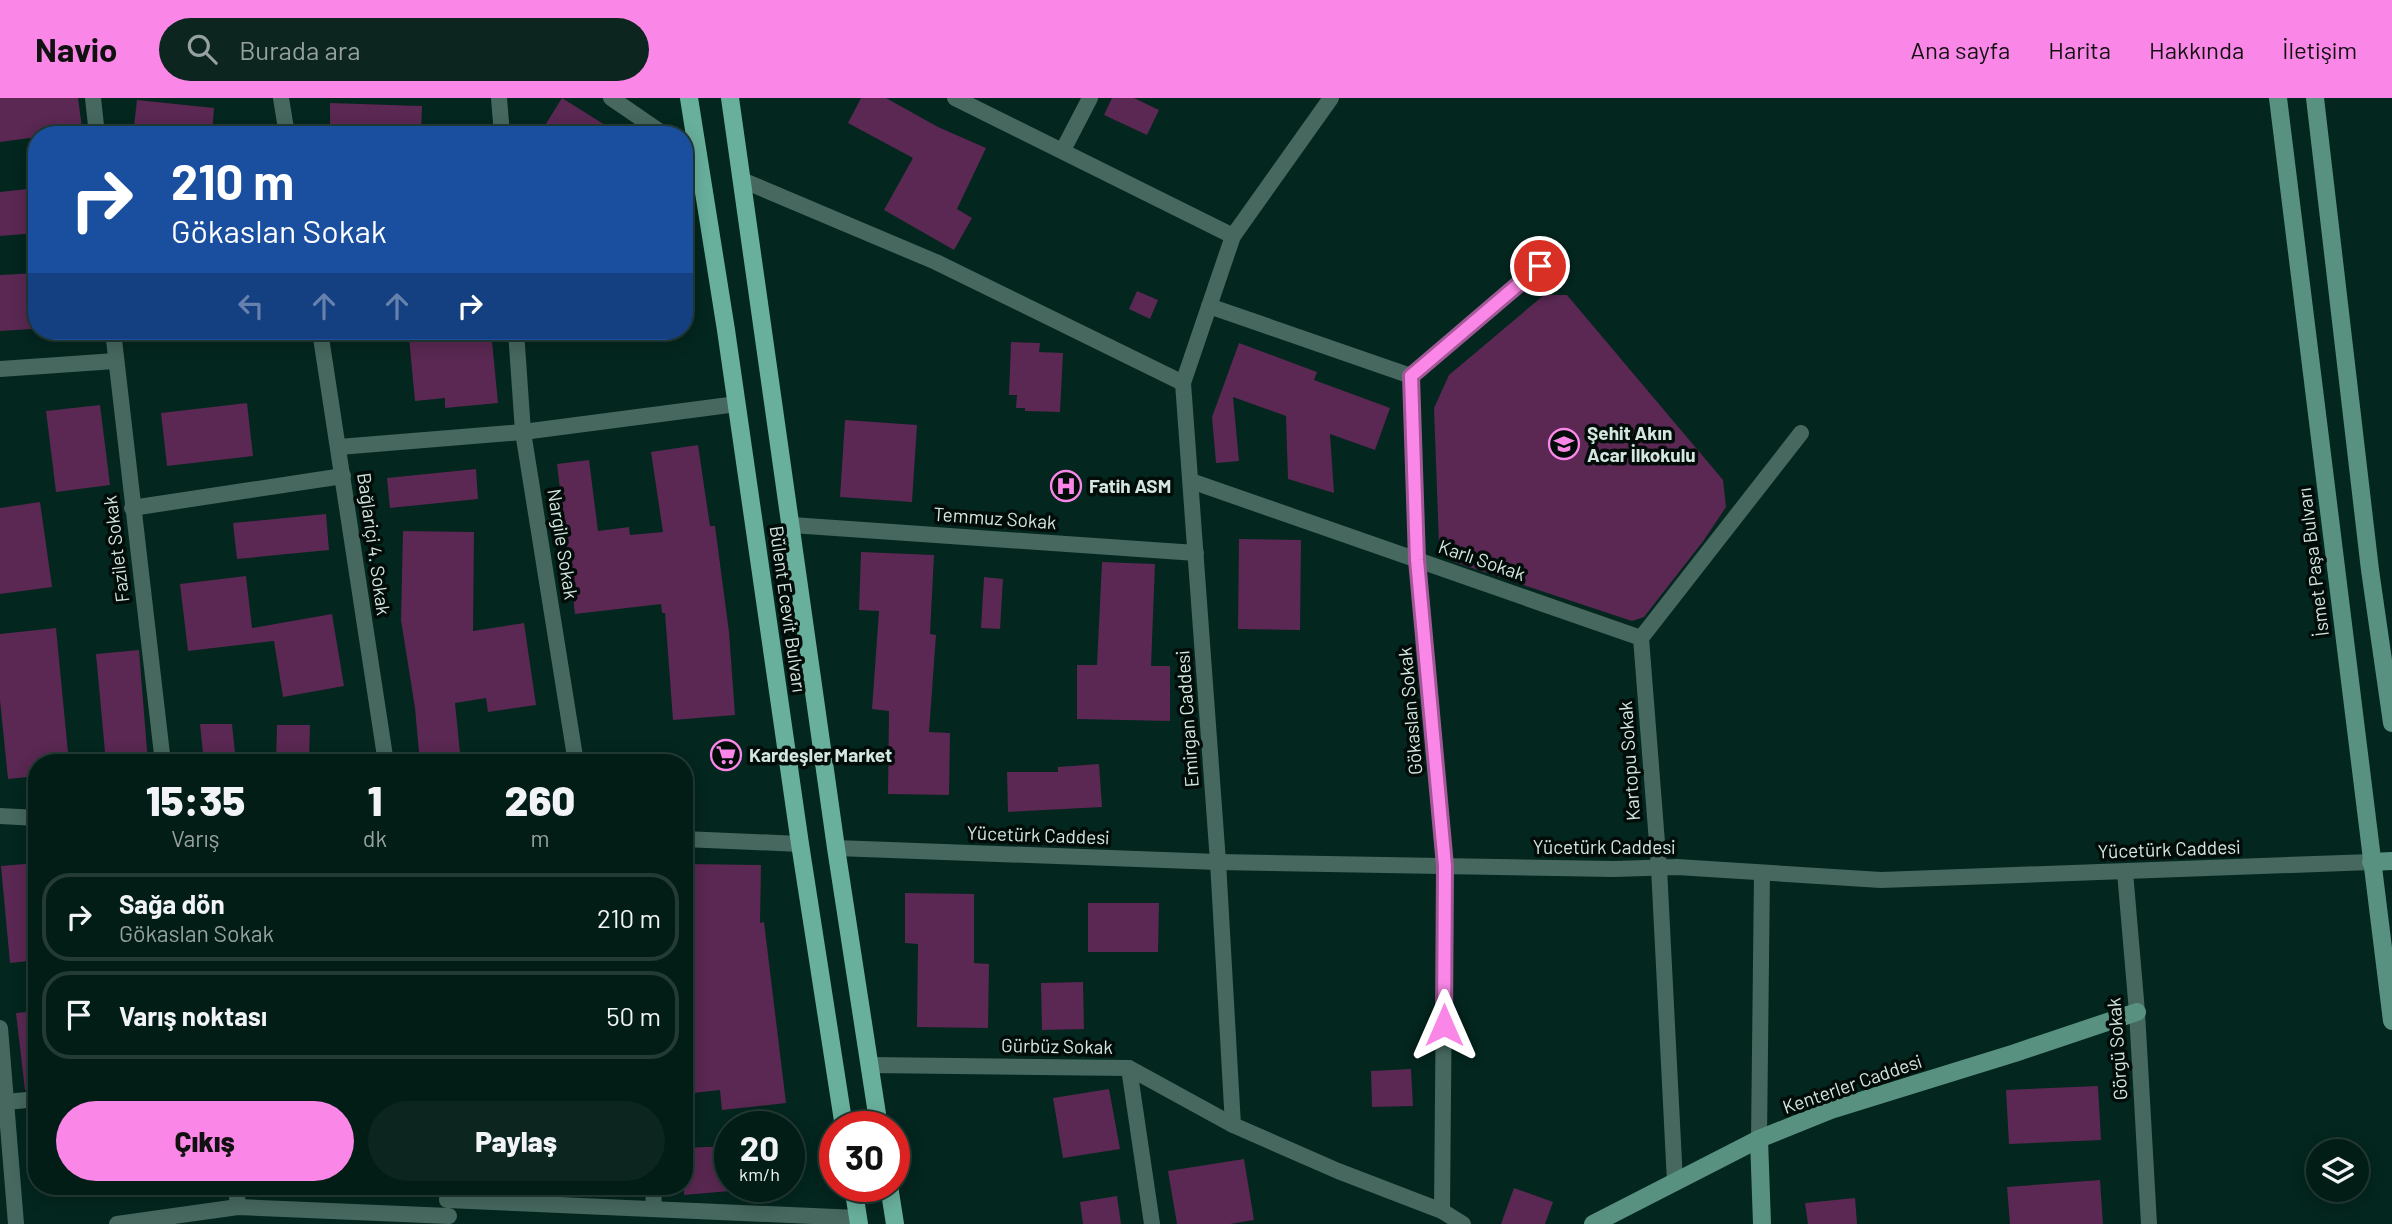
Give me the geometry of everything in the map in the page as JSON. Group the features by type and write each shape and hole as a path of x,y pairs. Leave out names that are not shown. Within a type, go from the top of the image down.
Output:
{"main road":[{"name":"Bülent Ecevit Bulvarı","path":"730,98 836,848 876,1111"},
{"name":"Bülent Ecevit Bulvarı","path":"687,103 689,126"},
{"name":"Bülent Ecevit Bulvarı","path":"693,163 737,404 842,1111"},
{"path":"855,1202 858,1221"},
{"path":"892,1202 895,1224"}],"street":[{"path":"93,98 96,126"},
{"path":"281,98 286,126"},
{"path":"499,98 501,126"},
{"path":"611,98 652,126"},
{"path":"955,98 1233,236"},
{"path":"1063,150 1090,98"},
{"name":"Emirgan Caddesi","path":"1233,1125 1218,862 1183,383 1233,236 1331,98"},
{"name":"İsmet Paşa Bulvarı","path":"2278,98 2392,1021"},
{"path":"2315,98 2369,556 2392,723"},
{"path":"742,180 936,262 1183,383"},
{"path":"1209,306 1411,376 1540,266"},
{"name":"Fazilet Sokak","path":"114,340 162,754"},
{"name":"Bağlariçi 4. Sokak","path":"321,340 385,754"},
{"name":"Nargile Sokak","path":"517,340 523,432 575,754"},
{"path":"0,369 115,361"},
{"name":"Gökaslan Sokak","path":"1411,376 1417,560 1445,866 1442,1211"},
{"path":"339,447 523,432 737,404"},
{"path":"1641,638 1801,433"},
{"path":"132,508 343,476"},
{"name":"Karlı Sokak","path":"1191,481 1641,638"},
{"name":"Temmuz Sokak","path":"792,525 1196,553"},
{"name":"Kartopu Sokak","path":"1641,638 1658,868 1675,1182"},
{"path":"0,816 28,818"},
{"path":"693,839 800,844"},
{"name":"Yücetürk Caddesi","path":"836,848 1218,862 1658,868 1881,880 2371,862"},
{"path":"2371,862 2392,861"},
{"name":"Görgü Sokak","path":"2125,872 2137,1012 2149,1224"},
{"path":"1762,873 1759,1139 1762,1224"},
{"name":"Kenterler Caddesi","path":"1593,1224 1759,1139 1831,1110 2137,1012"},
{"path":"0,1028 10,1214"},
{"name":"Gürbüz Sokak","path":"869,1065 1129,1068 1152,1224"},
{"path":"1129,1068 1233,1125 1338,1171 1442,1211 1464,1224"},
{"path":"6,1102 28,1100"},
{"path":"237,1195 238,1207"},
{"path":"653,1195 654,1209"},
{"path":"117,1224 238,1207 654,1209 858,1221"}],"building":[{"path":"0,98 78,98 82,126 28,126 28,138 0,142"},
{"path":"562,98 607,126 545,126"},
{"path":"861,98 886,98 938,127 986,148 957,209 972,218 954,250 884,210 913,158 848,123"},
{"path":"1112,98 1134,98 1159,110 1147,135 1104,115"},
{"path":"137,100 214,108 213,126 134,126"},
{"path":"330,103 422,106 421,126 330,126"},
{"path":"28,189 28,234 0,236 0,192"},
{"path":"28,273 28,329 0,331 0,275"},
{"path":"1137,291 1158,300 1150,319 1129,309"},
{"name":"Şehit Akın Acar İlkokulu","path":"1544,295 1567,295 1723,480 1726,507 1644,617 1632,621 1454,562 1439,544 1434,408 1449,375"},
{"path":"409,340 492,340 498,403 445,408 445,398 415,401"},
{"path":"1011,342 1040,343 1039,352 1063,353 1060,412 1025,411 1025,408 1016,408 1017,395 1009,395"},
{"path":"1239,343 1317,372 1314,380 1390,408 1375,450 1330,434 1334,493 1288,479 1286,416 1233,397 1239,461 1216,463 1212,417"},
{"path":"247,403 253,456 167,466 161,413"},
{"path":"100,405 110,485 56,492 46,411"},
{"path":"845,420 917,425 912,502 840,497"},
{"path":"698,445 710,526 715,526 729,632 735,715 673,720 665,613 662,613 661,604 575,614 557,464 589,460 598,531 629,527 630,535 663,532 651,452"},
{"path":"476,469 478,499 390,508 387,478"},
{"path":"40,502 52,587 0,594 0,508"},
{"path":"326,514 329,550 237,559 233,523"},
{"path":"403,531 474,532 473,631 524,623 536,705 488,712 486,698 455,703 460,754 419,754 401,620"},
{"path":"1239,539 1301,540 1300,630 1238,629"},
{"path":"861,552 934,555 930,634 936,635 929,732 950,733 949,795 888,794 889,711 872,709 879,611 859,610"},
{"path":"1102,562 1155,564 1151,666 1170,666 1170,721 1077,719 1077,665 1097,665"},
{"path":"246,576 252,628 332,614 344,686 283,697 274,641 188,651 180,584"},
{"path":"984,577 1003,579 1000,629 981,628"},
{"path":"56,628 68,754 28,754 28,777 8,779 0,700 0,634"},
{"path":"139,650 147,754 105,754 96,654"},
{"path":"200,724 232,724 235,754 203,754"},
{"path":"277,725 310,725 309,754 276,754"},
{"path":"1099,764 1102,807 1008,812 1007,772 1058,772 1058,767"},
{"path":"28,864 28,961 10,963 1,866"},
{"path":"693,864 761,865 760,923 764,922 786,1103 722,1110 720,1090 693,1093"},
{"path":"905,893 974,894 974,963 989,964 988,1028 917,1027 918,944 905,943"},
{"path":"1088,903 1159,903 1158,952 1088,952"},
{"path":"1083,982 1084,1029 1042,1030 1041,983"},
{"path":"28,1012 28,1090 25,1090 16,1013"},
{"path":"1411,1069 1413,1106 1372,1107 1371,1071"},
{"path":"2098,1086 2101,1140 2009,1144 2006,1090"},
{"path":"1109,1089 1120,1149 1063,1158 1053,1098"},
{"path":"714,1147 714,1192 693,1194 693,1148"},
{"path":"1244,1159 1254,1220 1230,1224 1177,1224 1168,1171"},
{"path":"2100,1180 2103,1224 2010,1224 2007,1187"},
{"path":"1514,1188 1553,1202 1545,1224 1501,1224"},
{"path":"1117,1196 1121,1224 1083,1224 1080,1202"},
{"path":"1855,1198 1857,1224 1808,1224 1805,1203"}],"place":[{"name":"Şehit Akın Acar İlkokulu","path":"1564,444"},
{"name":"Fatih ASM","path":"1066,486"},
{"name":"Kardeşler Market","path":"726,755"}],"route":[{"path":"1444,1025 1445,866 1417,560 1411,376 1540,266"}]}
